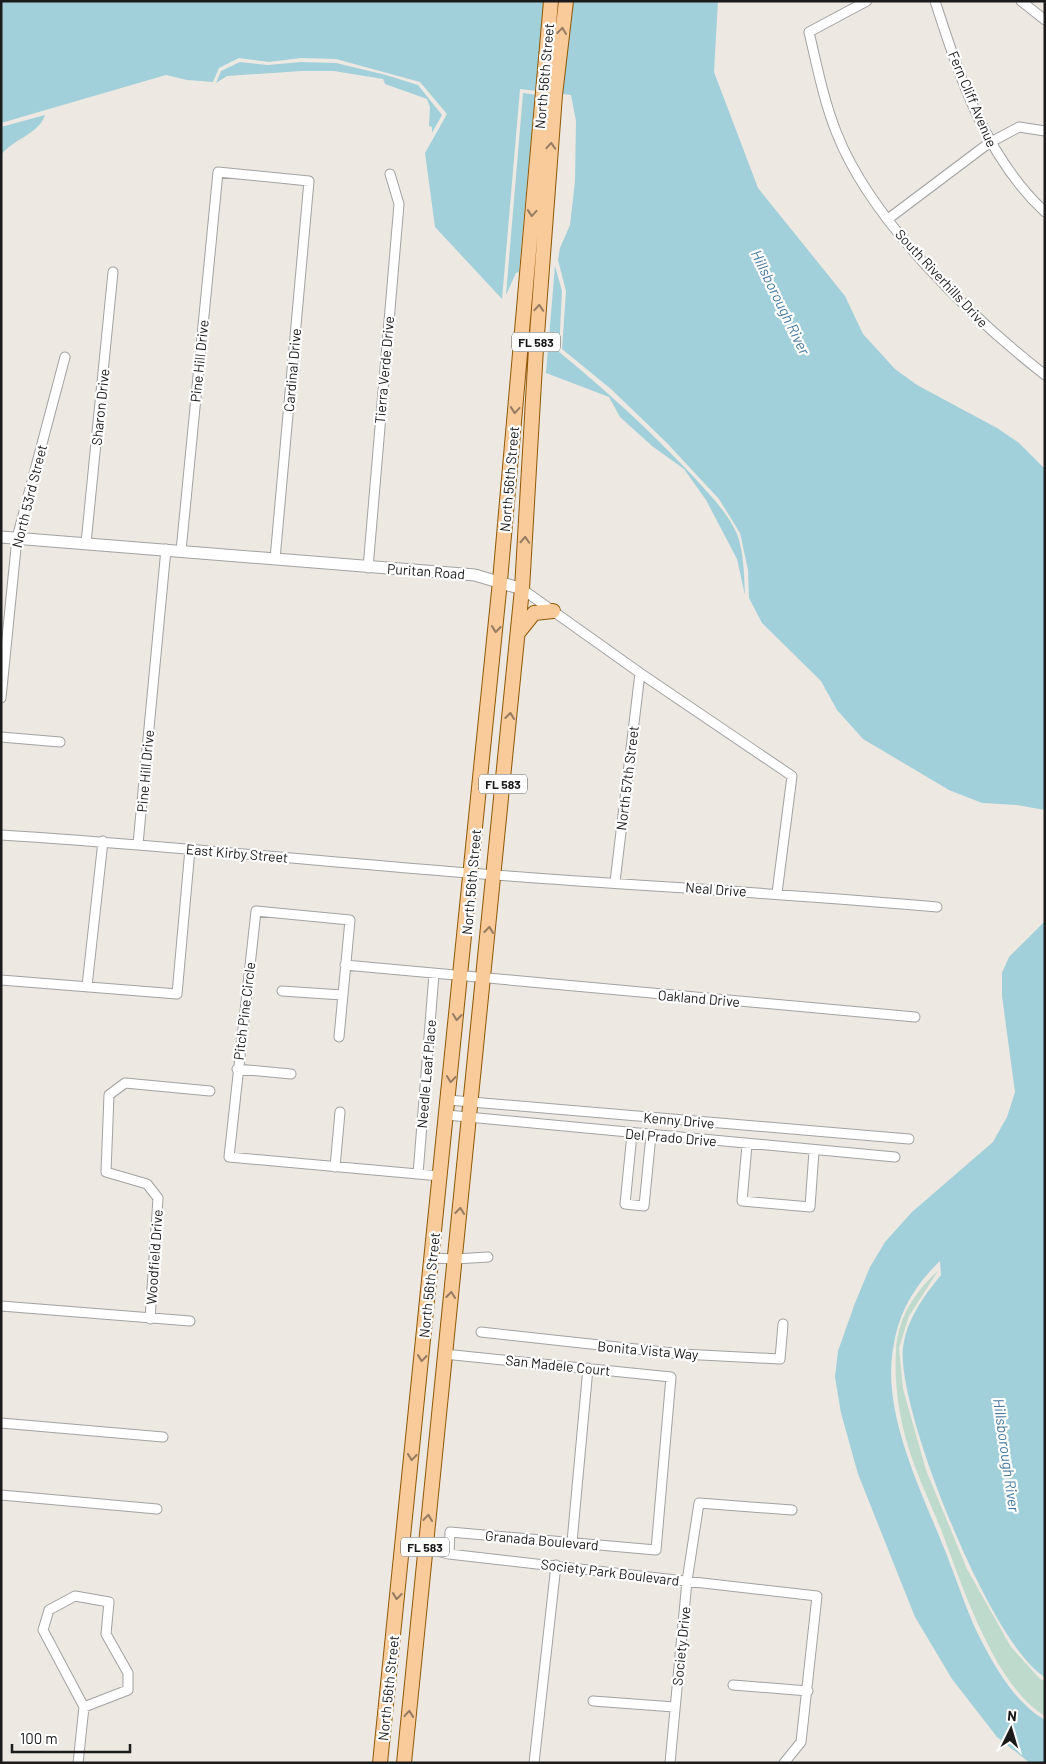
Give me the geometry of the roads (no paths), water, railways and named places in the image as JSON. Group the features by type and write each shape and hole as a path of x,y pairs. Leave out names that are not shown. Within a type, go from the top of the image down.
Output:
{"main road":[{"name":"North 56th Street","path":"404,1763 424,1549 495,875 522,589 549,95 551,1"},
{"name":"North 56th Street","path":"380,1763 462,976 517,383 549,95 566,1"},
{"path":"517,383 534,385"},
{"path":"518,633 534,614 553,611"},
{"path":"483,748 507,750"}],"street":[{"name":"South Riverhills Drive","path":"867,1 809,32 836,134 858,176 912,249 1010,347 1045,376"},
{"name":"Fern Cliff Avenue","path":"935,1 958,72 989,143 1024,193 1045,212"},
{"path":"1021,1 1045,20"},
{"path":"888,219 989,143 1019,127 1045,132"},
{"name":"Pine Hill Drive","path":"181,551 218,172 309,181"},
{"name":"Tierra Verde Drive","path":"368,568 399,204 390,174"},
{"name":"Cardinal Drive","path":"275,559 309,181"},
{"name":"Sharon Drive","path":"86,542 113,272"},
{"name":"North 53rd Street","path":"1,698 17,538 66,357"},
{"name":"Puritan Road","path":"1,537 86,542 368,568 475,575 522,589 640,673 792,776 777,893"},
{"name":"Pine Hill Drive","path":"138,844 166,549"},
{"name":"North 57th Street","path":"615,882 640,673"},
{"path":"1,737 60,742"},
{"name":"East Kirby Street","path":"1,834 495,875"},
{"path":"87,986 103,841"},
{"path":"1,980 177,994 190,849"},
{"name":"Neal Drive","path":"495,875 777,893 937,907"},
{"name":"Pitch Pine Circle","path":"345,966 350,920 256,911 242,1050 237,1069 229,1157 440,1176"},
{"path":"339,1037 345,966 462,976"},
{"name":"Needle Leaf Place","path":"418,1174 434,974"},
{"name":"Oakland Drive","path":"462,976 915,1017"},
{"path":"282,991 342,995"},
{"path":"237,1069 292,1074"},
{"name":"Woodfield Drive","path":"150,1319 158,1198 148,1184 106,1172 109,1095 125,1083 210,1090"},
{"name":"Kenny Drive","path":"448,1100 909,1139"},
{"path":"335,1168 340,1112"},
{"name":"Del Prado Drive","path":"447,1115 747,1145 895,1157"},
{"path":"632,1134 625,1204 644,1206 651,1135"},
{"path":"747,1145 742,1201 810,1207 814,1151"},
{"path":"432,1258 455,1259 488,1256"},
{"path":"1,1306 190,1321"},
{"name":"Bonita Vista Way","path":"481,1332 682,1354 780,1359 783,1324"},
{"name":"San Madele Court","path":"444,1354 671,1378 656,1550"},
{"path":"572,1542 588,1368"},
{"path":"1,1424 163,1437"},
{"path":"1,1495 157,1509"},
{"name":"Society Drive","path":"670,1763 674,1707 688,1581 699,1503 792,1510"},
{"name":"Granada Boulevard","path":"449,1554 450,1532 656,1550"},
{"name":"Society Park Boulevard","path":"403,1543 449,1554 817,1596 808,1691"},
{"path":"534,1763 556,1565"},
{"path":"78,1763 84,1707 43,1630 48,1610 76,1596 108,1600 106,1634 128,1674 128,1690 84,1707"},
{"path":"733,1684 808,1691 801,1742 784,1763"},
{"path":"593,1700 674,1707"}],"water":[{"name":"Hillsborough River","path":"1,1 718,1 714,72 758,188 845,296 863,334 895,369 917,385 997,428 1019,443 1045,469 1045,810 1017,805 982,803 949,790 863,739 837,710 821,681 762,623 749,598 748,570 740,533 719,499 666,442 611,389 562,349 566,291 558,260 560,248 570,225 575,181 576,121 571,95 520,89 502,299 435,227 425,153 447,114 420,82 336,59 301,58 269,62 239,58 219,68 213,82 187,80 166,75 1,123"},
{"path":"240,62 268,65 301,62 336,63 386,75 418,85 442,115 432,133 432,127 429,126 430,107 427,99 385,84 383,79 334,71 227,76 216,83 221,71"},
{"path":"523,93 538,95 535,95 519,272 516,273 506,295"},
{"path":"45,115 42,122 32,132 6,149 1,155 1,127"},
{"path":"555,266 562,291 559,352 643,426 691,474 722,510 737,534 741,548 745,595 737,559 706,500 684,469 652,446 620,417 609,397 546,373"},
{"name":"Hillsborough River","path":"1045,921 1045,1677 1023,1657 999,1622 975,1576 951,1524 915,1421 905,1378 903,1348 912,1318 922,1300 941,1275 940,1261 922,1280 903,1312 895,1336 891,1374 893,1400 906,1453 973,1622 989,1654 1009,1686 1026,1706 1045,1720 1045,1763 1030,1763 997,1737 952,1679 915,1617 858,1474 841,1413 835,1377 838,1351 855,1303 870,1267 885,1242 912,1212 993,1142 1007,1117 1015,1092 1002,996 1002,973 1009,957"}]}
